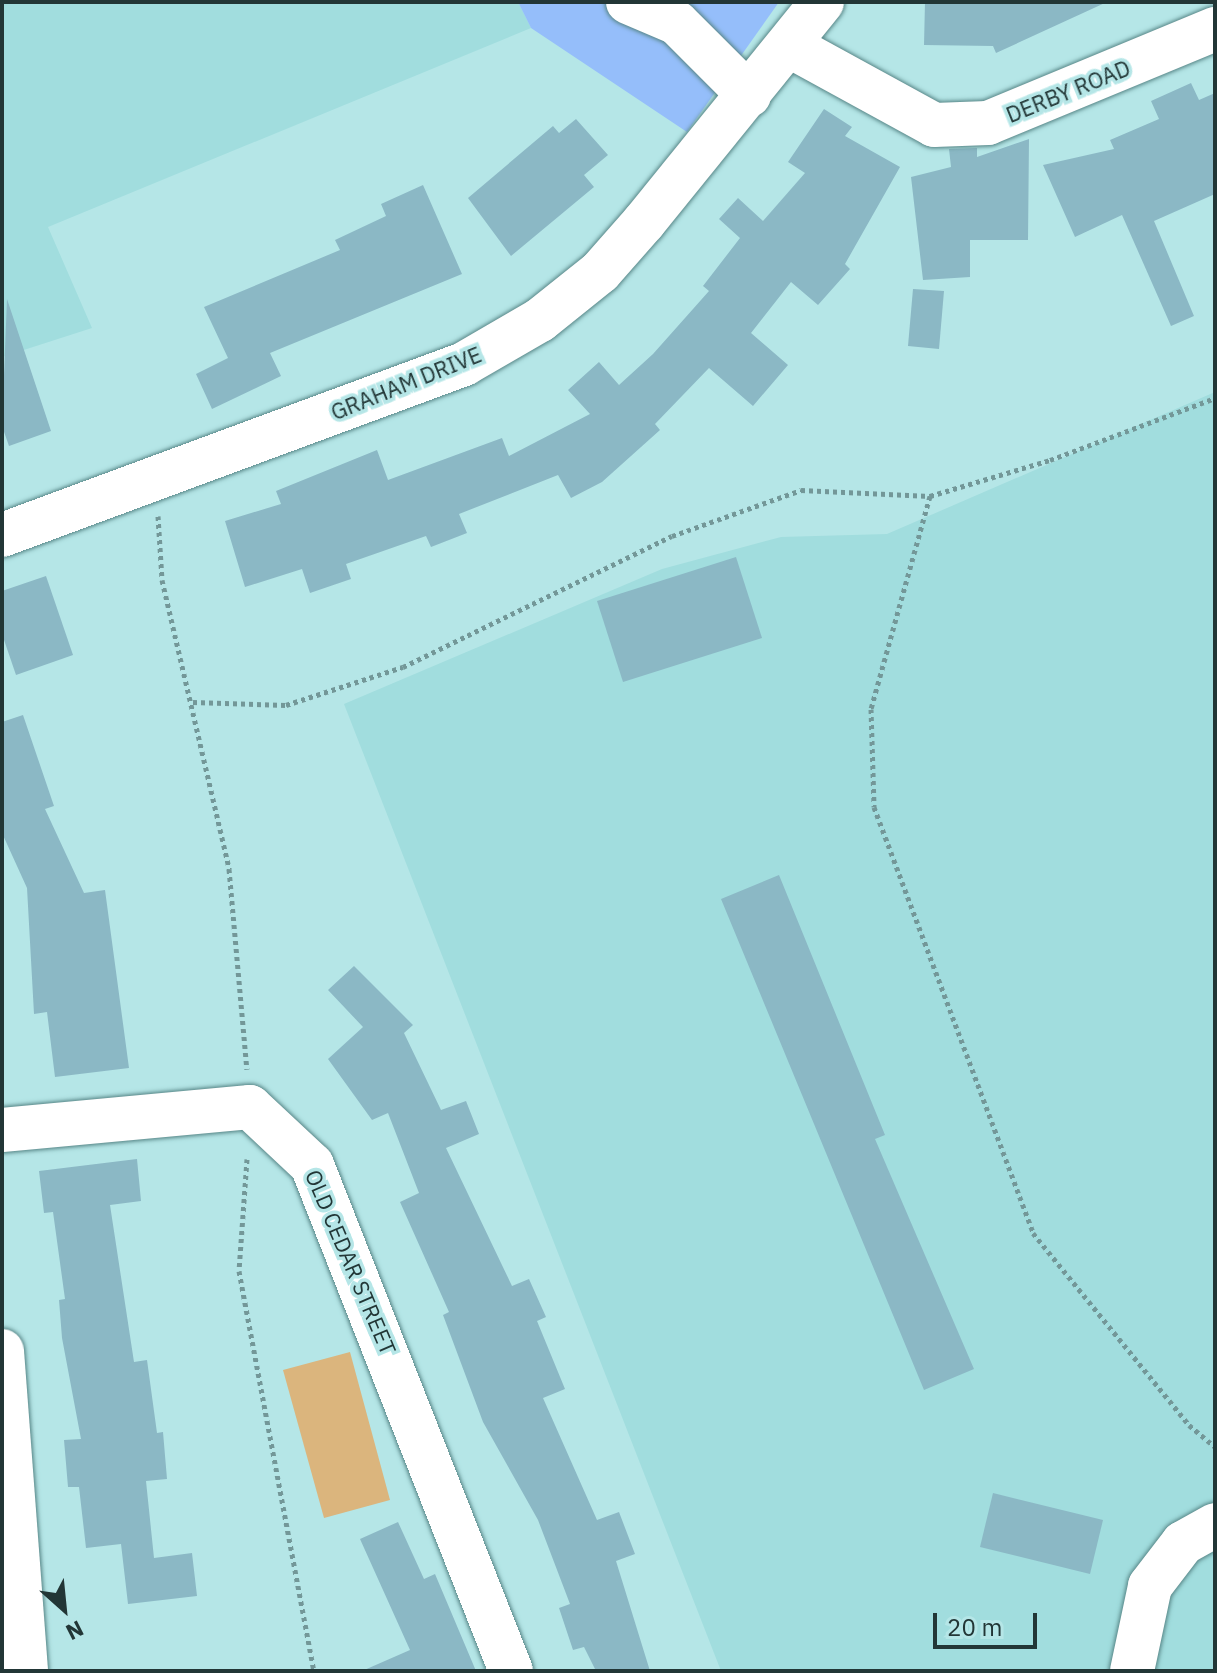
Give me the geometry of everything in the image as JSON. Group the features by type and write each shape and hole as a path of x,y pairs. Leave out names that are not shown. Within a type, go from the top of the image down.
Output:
{"street":[{"path":"628,2 677,23 749,95"},
{"name":"GRAHAM DRIVE","path":"2,535 464,364 540,320 600,272 790,46 822,2"},
{"name":"DERBY ROAD","path":"790,46 934,125 988,123 1215,29"},
{"path":"2,1130 250,1107"},
{"name":"OLD CEDAR STREET","path":"250,1107 312,1165 511,1671"},
{"path":"2,1351 6,1466 26,1671"},
{"path":"1132,1671 1150,1586 1183,1543 1215,1525"}],"path":[{"path":"193,702 286,705 403,667 672,536 801,490 930,496 1215,398"},
{"path":"156,478 162,580 193,702 229,869 250,1107 239,1271 314,1671"},
{"path":"930,496 871,709 874,807 1033,1233 1189,1425 1215,1447"}],"shaded area":[{"path":"2,2 518,2 531,28 48,227 92,328 2,357"},
{"path":"1215,392 1215,1671 721,1671 344,704 662,569 781,537 887,534"},
{"path":"350,1352 390,1500 324,1518 283,1370"}],"water":[{"path":"518,2 779,2 687,132 531,28"}],"building":[{"path":"925,2 1107,2 996,53 993,46 924,45"},
{"path":"1191,83 1199,100 1215,93 1215,194 1154,221 1194,316 1171,326 1122,215 1075,237 1043,165 1114,149 1110,140 1159,119 1151,101"},
{"path":"824,109 852,127 845,136 900,167 845,264 850,269 818,305 791,282 751,333 788,365 753,406 709,368 655,424 660,430 602,482 571,498 558,475 459,514 467,533 431,547 426,536 346,564 351,579 310,593 302,569 245,587 225,521 281,504 276,491 377,450 388,480 502,438 509,456 590,414 568,390 599,362 619,385 653,354 709,291 703,286 740,238 719,219 738,198 763,221 805,173 788,162"},
{"path":"576,119 608,155 584,175 594,187 511,256 468,198 553,126 559,133"},
{"path":"1029,139 1028,240 970,240 970,277 923,280 911,177 951,167 949,149 977,148 977,157"},
{"path":"423,185 462,274 270,353 281,376 212,409 196,374 228,358 204,307 340,250 335,240 386,216 381,204"},
{"path":"913,289 944,291 939,349 908,346"},
{"path":"7,299 51,431 9,446 2,426"},
{"path":"736,557 762,638 623,682 597,601"},
{"path":"46,576 73,655 16,675 2,634 2,591"},
{"path":"23,715 54,806 45,809 84,893 105,890 129,1068 55,1077 47,1012 34,1014 27,888 2,833 2,722"},
{"path":"779,875 885,1135 875,1139 974,1369 924,1390 721,899"},
{"path":"354,966 413,1025 404,1033 441,1110 466,1101 479,1134 446,1148 512,1286 529,1279 546,1317 537,1321 565,1389 543,1398 597,1520 619,1512 635,1554 616,1561 650,1671 596,1671 584,1647 573,1650 559,1608 570,1604 538,1520 483,1422 443,1315 449,1312 400,1202 419,1193 388,1113 372,1120 328,1059 363,1027 328,990"},
{"path":"137,1159 141,1201 110,1205 134,1362 147,1360 157,1433 163,1432 167,1479 146,1481 154,1558 192,1553 197,1596 128,1604 121,1544 86,1548 79,1487 68,1487 64,1440 81,1439 62,1338 59,1300 65,1299 53,1212 44,1213 39,1171"},
{"path":"993,1493 1103,1520 1090,1574 980,1547"},
{"path":"398,1522 424,1579 435,1574 476,1671 362,1671 410,1650 360,1539"}]}
